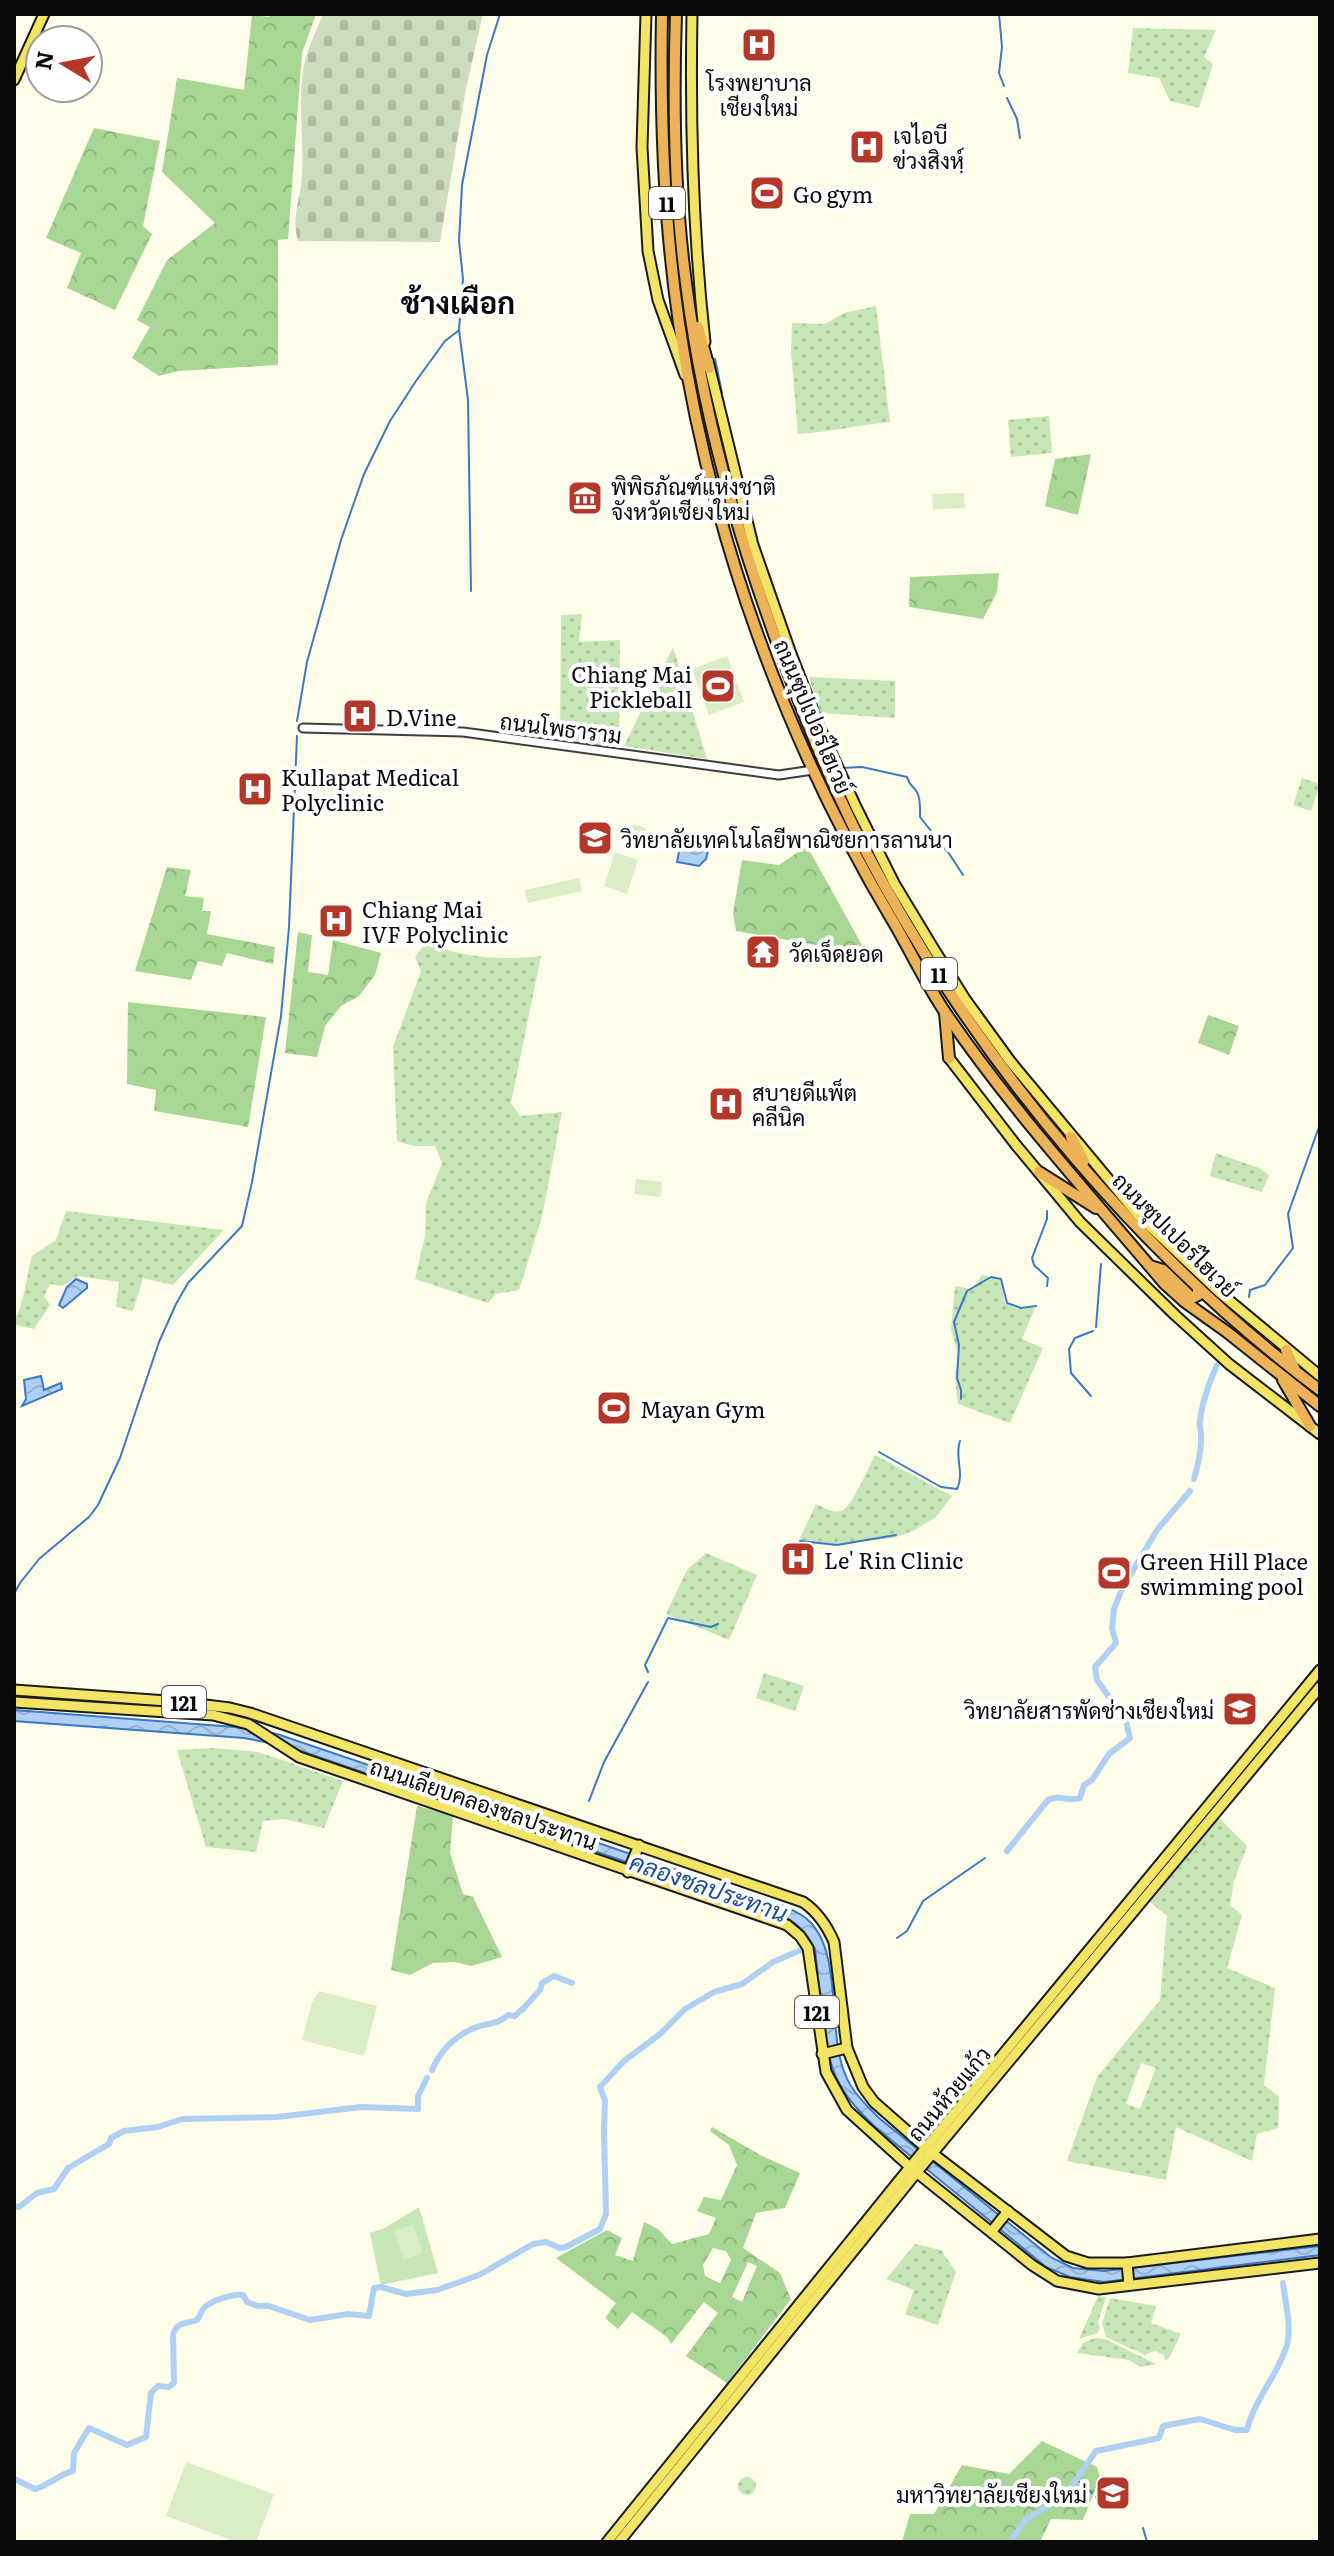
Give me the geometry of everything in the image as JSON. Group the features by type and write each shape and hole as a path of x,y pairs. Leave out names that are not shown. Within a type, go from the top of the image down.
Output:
{"highway":[{"name":"ถนนซุปเปอร์ไฮเวย์","path":"662,14 666,194 679,322 691,390 713,490 739,579 813,770 867,880 945,1012 1027,1122 1150,1266 1185,1302 1320,1406"},
{"name":"ถนนซุปเปอร์ไฮเวย์","path":"676,14 675,110 685,279 707,410 750,567 822,760 883,883 1003,1067 1094,1180 1198,1288 1297,1372 1319,1385"},
{"path":"685,279 709,368"},
{"path":"788,674 790,651"},
{"path":"945,1012 949,1058"},
{"path":"1071,1137 1094,1180"},
{"path":"1039,1172 1105,1213"},
{"path":"1150,1266 1163,1270 1192,1298 1198,1295 1198,1288"},
{"path":"1286,1350 1297,1372"},
{"path":"1280,1376 1310,1426"}],"main road":[{"path":"14,80 44,14"},
{"path":"646,14 642,147 648,251 661,309 691,390"},
{"path":"692,14 693,175 699,278 709,368 753,545 790,651 834,760 900,893 976,1015 1018,1072 1164,1242 1286,1350 1319,1385"},
{"path":"949,1058 1080,1222 1241,1375 1320,1434"},
{"name":"ถนนห้วยแก้ว","path":"1256,1758 1320,1670"},
{"name":"ถนนห้วยแก้ว","path":"619,2542 718,2412 914,2169 1256,1758 1320,1687"},
{"name":"ถนนเลียบคลองชลประทาน","path":"14,1690 230,1708 639,1845 811,1907 829,1929 834,1942 847,2048 863,2087 874,2102 1006,2214 1076,2260 1128,2265 1320,2239"},
{"name":"ถนนเลียบคลองชลประทาน","path":"14,1702 213,1715 248,1724 290,1753 787,1925 800,1936 811,1958 822,2054 831,2085 847,2110 914,2169 993,2230 1032,2265 1057,2281 1099,2289 1129,2283 1320,2263"},
{"path":"628,1872 639,1845"},
{"path":"822,2054 847,2048"},
{"path":"993,2230 1006,2214"},
{"path":"1128,2265 1129,2283"},
{"name":"ถนนห้วยแก้ว","path":"607,2542 718,2412"}],"street":[{"name":"ถนนโพธาราม","path":"303,728 463,732 779,775 813,770"}],"green space":[{"path":"271,14 316,14 302,53 288,239 278,240 278,365 178,371 159,376 132,358 150,327 137,320 167,260 215,223 162,172 177,78 244,90 252,15 269,17"},
{"path":"323,14 483,14 466,88 440,242 298,241 296,215 302,174 303,74"},
{"path":"1133,28 1216,30 1204,57 1213,64 1199,108 1170,101 1159,78 1128,73"},
{"path":"94,128 160,141 143,226 152,234 115,310 67,288 81,253 46,238"},
{"path":"876,306 890,422 798,434 791,352 792,323 825,324 844,313"},
{"path":"1049,416 1052,453 1011,457 1008,420"},
{"path":"1091,454 1078,515 1045,506 1055,459"},
{"path":"964,493 965,508 933,509 932,494"},
{"path":"999,573 997,592 983,619 909,607 910,577"},
{"path":"582,614 579,642 620,640 619,747 560,741 561,615"},
{"path":"673,647 707,759 624,746"},
{"name":"Chiang Mai Pickleball","path":"727,656 744,702 709,715 692,669"},
{"path":"809,677 895,681 895,718 820,713"},
{"path":"1302,778 1320,784 1311,811 1293,805"},
{"path":"633,824 646,828 640,845 627,841"},
{"path":"807,846 867,954 736,931 733,913 742,860 779,865"},
{"path":"615,852 638,860 627,894 604,886"},
{"path":"167,867 191,870 185,896 204,898 202,911 211,911 207,934 275,947 273,964 227,953 222,966 198,961 191,980 135,971"},
{"path":"579,878 582,891 528,903 525,890"},
{"path":"298,932 312,935 308,972 328,975 333,940 381,953 375,975 359,996 341,1006 325,1026 317,1057 285,1053"},
{"path":"425,944 482,957 541,956 511,1103 520,1116 562,1112 542,1217 519,1290 496,1294 488,1303 415,1279 425,1236 426,1203 442,1163 435,1146 413,1146 397,1141 393,1047 421,971 415,957"},
{"path":"128,1002 266,1017 248,1127 154,1111 156,1090 127,1084"},
{"path":"1208,1015 1239,1026 1229,1055 1198,1043"},
{"path":"1216,1153 1259,1168 1269,1175 1262,1192 1210,1176"},
{"path":"636,1179 662,1182 661,1197 634,1194"},
{"path":"66,1211 224,1230 173,1285 143,1278 133,1311 116,1307 119,1282 78,1276 62,1286 50,1284 44,1296 50,1305 34,1329 16,1325 32,1256 56,1240"},
{"path":"982,1275 1000,1280 1005,1303 1017,1309 1035,1308 1022,1339 1043,1348 1010,1423 958,1404 955,1378 958,1354 951,1330 955,1286 972,1289"},
{"path":"875,1455 952,1496 936,1517 913,1531 893,1538 830,1545 799,1540 816,1504 835,1512 845,1508"},
{"path":"706,1553 757,1575 729,1640 666,1614 687,1570"},
{"path":"764,1673 804,1686 795,1711 756,1698"},
{"path":"212,1748 258,1752 343,1781 324,1828 284,1819 263,1821 256,1852 206,1847 177,1750"},
{"path":"417,1806 453,1815 450,1853 463,1894 473,1897 502,1957 471,1966 455,1962 433,1963 410,1975 391,1970"},
{"path":"1219,1818 1247,1846 1234,1881 1230,1905 1242,1915 1227,1968 1275,1988 1264,2085 1279,2097 1278,2128 1257,2134 1252,2161 1176,2127 1166,2180 1067,2161 1097,2077 1160,2000 1167,1916 1150,1902","holes":["1141,2063 1156,2068 1140,2109 1126,2104"]},
{"path":"319,1991 377,2006 364,2056 302,2040 312,2003"},
{"path":"712,2127 762,2156 800,2173 785,2208 756,2213 743,2248 780,2273 791,2299 727,2383 686,2356 718,2313 704,2302 671,2344 667,2337 632,2312 618,2329 605,2318 616,2303 556,2258 607,2230 622,2238 615,2255 633,2261 644,2222 658,2229 672,2244 709,2234 716,2218 697,2211 704,2197 721,2200 737,2165 729,2145 710,2131","holes":["713,2248 726,2251 731,2260 720,2283 705,2276 703,2265","748,2262 757,2266 742,2302 732,2297"]},
{"path":"419,2207 438,2273 381,2285 370,2233 385,2228"},
{"path":"413,2224 423,2253 404,2260 394,2231"},
{"path":"915,2244 941,2250 956,2272 938,2325 905,2314 914,2290 886,2279"},
{"path":"1098,2296 1106,2297 1098,2322 1100,2328 1097,2333 1079,2339"},
{"path":"1110,2298 1156,2306 1151,2323 1181,2334 1169,2358 1165,2361 1164,2355 1155,2351 1145,2355 1106,2337 1102,2323"},
{"path":"1095,2338 1105,2339 1156,2364 1140,2367 1129,2360 1077,2353 1083,2343"},
{"path":"1042,2441 1097,2467 1100,2478 1083,2520 1051,2519 1040,2542 902,2542 910,2514 934,2514 962,2465 1009,2474"},
{"path":"186,2462 274,2494 256,2542 236,2542 166,2516"},
{"path":"743,2477 751,2477 756,2486 754,2493 743,2495 738,2490 738,2482"}],"water":[{"path":"682,836 713,840 712,849 699,866 677,862"},
{"path":"76,1279 87,1284 87,1288 63,1308 59,1305 67,1287"},
{"path":"41,1376 44,1390 61,1383 62,1389 22,1406 26,1399 24,1380"},
{"name":"Green Hill Place swimming pool","path":"1111,1561 1125,1571 1116,1584 1102,1574"},
{"name":"คลองชลประทาน","path":"14,1710 235,1727 277,1734 781,1905 808,1920 819,1934 826,1951 840,2056 855,2092 879,2118 1052,2258 1073,2268 1104,2271 1320,2246 1320,2255 1104,2282 1070,2277 1046,2267 874,2126 851,2101 839,2083 828,2053 815,1949 804,1932 785,1917 286,1746 244,1738 14,1721"}],"waterway":[{"path":"471,591 468,400 459,330 463,279 459,241 462,185 487,55 500,14"},
{"path":"999,14 1002,47 999,73 1004,86"},
{"path":"1007,98 1017,119 1020,138"},
{"path":"297,721 307,662 341,540 364,474 390,421 416,381 445,341 458,331"},
{"path":"715,359 722,393"},
{"path":"723,400 724,407"},
{"path":"14,1594 39,1559 89,1517 98,1505 120,1458 159,1342 176,1304 188,1283 242,1226 281,1016 289,927 297,736"},
{"path":"841,768 862,767 907,777 918,795 920,817 963,875"},
{"path":"963,987 1023,1069"},
{"path":"1249,1297 1250,1290 1265,1285 1293,1248 1288,1214 1320,1124"},
{"path":"1047,1211 1047,1219 1032,1258 1034,1265 1048,1278 1047,1286"},
{"path":"1096,1327 1101,1264"},
{"path":"961,1399 957,1378 959,1345 954,1322 967,1291 991,1277 1001,1279 1007,1303 1021,1308 1036,1306"},
{"path":"1091,1396 1071,1373 1069,1349 1075,1338 1093,1331"},
{"path":"1194,1479 1200,1451 1202,1406 1217,1365"},
{"path":"879,1452 941,1487 957,1489 960,1441"},
{"path":"1007,1851 1048,1800 1080,1798 1084,1785 1092,1780 1109,1754 1130,1738 1126,1721 1097,1680 1095,1667 1116,1643 1112,1628 1114,1609 1122,1589 1157,1530 1190,1491"},
{"path":"800,1541 837,1545 896,1535"},
{"path":"648,1672 645,1665 668,1618 711,1627 718,1624"},
{"path":"589,1801 604,1762 648,1682"},
{"path":"897,1938 907,1931 923,1901 985,1858"},
{"path":"14,2479 35,2489 73,2471 74,2453 89,2428 127,2445 146,2437 151,2393 158,2386 169,2387 174,2383 175,2330 182,2324 197,2320 204,2308 217,2300 243,2295 247,2302 310,2320 348,2314 369,2316 374,2288 406,2294 437,2290 479,2275 533,2244 546,2242 560,2248 566,2247 600,2229 606,2214 605,2101 600,2087 624,2061 660,2034 685,2009 714,1992 742,1984 773,1962 801,1950"},
{"path":"522,2010 540,1990 542,1983 554,1976 572,1983"},
{"path":"432,2070 443,2051 459,2036 508,2015 515,2016 521,2010"},
{"path":"14,2206 19,2207 37,2193 54,2189 68,2168 109,2144 111,2138 124,2131 158,2127 182,2119 277,2117 361,2107 418,2109 418,2096 427,2078"},
{"path":"1010,2542 1026,2519 1065,2496 1096,2451 1159,2438 1163,2426 1200,2419 1235,2430 1247,2430 1287,2345 1288,2322 1283,2283"},
{"path":"1076,2479 1092,2493"},
{"path":"1096,2497 1105,2504"},
{"path":"1143,2528 1147,2542"}],"place":[{"name":"โรงพยาบาล เชียงใหม่","path":"759,45"},
{"name":"เจไอบี ข่วงสิงหฺ์","path":"867,147"},
{"name":"Go gym","path":"767,193"},
{"name":"พิพิธภัณฑ์แห่งชาติ จังหวัดเชียงใหม่","path":"585,498"},
{"name":"Chiang Mai Pickleball","path":"718,686"},
{"name":"D.Vine","path":"360,716"},
{"name":"Kullapat Medical Polyclinic","path":"255,789"},
{"name":"วิทยาลัยเทคโนโลยีพาณิชยการลานนา","path":"595,838"},
{"name":"Chiang Mai IVF Polyclinic","path":"336,921"},
{"name":"วัดเจ็ดยอด","path":"763,952"},
{"name":"สบายดีแพ็ต คลีนิค","path":"726,1104"},
{"name":"Mayan Gym","path":"614,1408"},
{"name":"Le' Rin Clinic","path":"798,1559"},
{"name":"Green Hill Place swimming pool","path":"1114,1573"},
{"name":"วิทยาลัยสารพัดช่างเชียงใหม่","path":"1240,1709"},
{"name":"มหาวิทยาลัยเชียงใหม่","path":"1113,2493"}],"district":[{"name":"ช้างเผือก","path":"458,301"}]}
